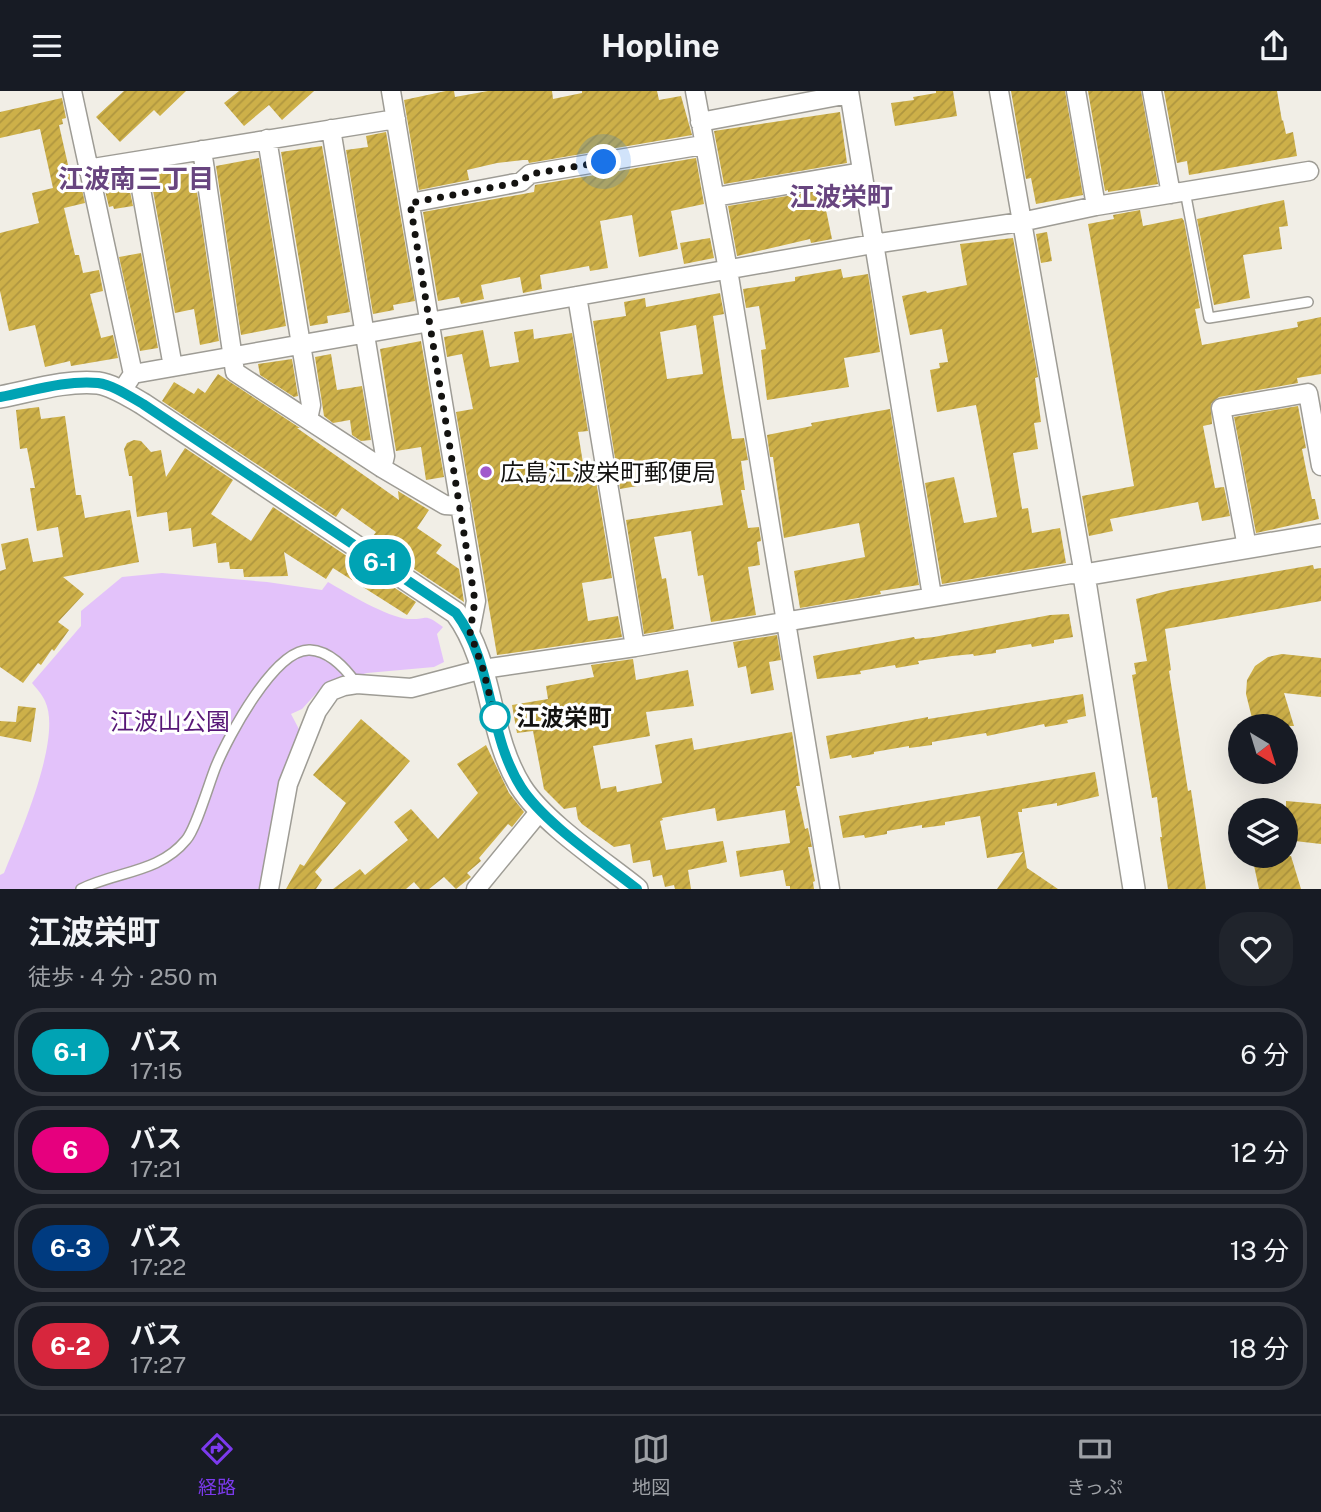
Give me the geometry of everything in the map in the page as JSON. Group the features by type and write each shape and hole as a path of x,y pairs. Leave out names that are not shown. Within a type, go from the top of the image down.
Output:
{"street":[{"path":"72,91 127,383 143,404 456,613 470,632 483,669 504,750 520,786 540,811 637,889"},
{"path":"393,91 475,601 470,632"},
{"path":"695,91 728,270 830,889"},
{"path":"999,91 1084,575 1134,889"},
{"path":"1076,91 1096,206"},
{"path":"1152,91 1178,193"},
{"path":"700,122 849,92 932,596"},
{"path":"87,169 396,118"},
{"path":"331,129 385,456 383,468"},
{"path":"267,139 311,405 308,419"},
{"path":"410,203 521,182 530,174 704,145"},
{"path":"202,150 235,372 444,505 461,506"},
{"path":"136,161 173,367"},
{"path":"0,397 65,384 127,383 173,367 233,356 1309,171"},
{"path":"715,197 862,172"},
{"path":"577,296 635,647"},
{"path":"1247,547 1221,408 1308,393 1321,466"},
{"path":"269,889 288,784 317,711 331,691 344,686 357,684 411,688 483,669 635,647 932,596 1071,574 1084,575 1321,535"},
{"path":"476,889 540,811"}],"lane":[{"path":"1178,193 1209,319 1308,302"},
{"path":"81,889 144,869 165,859 188,839 217,763 234,729 278,667 296,652 310,650 328,655 346,670 357,684"}],"green space":[{"name":"江波山公園","path":"162,573 267,582 322,590 328,582 389,614 408,619 429,618 437,622 443,627 437,634 444,662 434,667 367,673 323,686 302,709 291,714 301,733 261,889 0,889 0,875 4,873 37,787 48,738 49,717 45,701 32,683 81,626 81,611 122,577"}],"building":[{"path":"124,91 186,91 160,116 154,110 120,142 96,117"},
{"path":"239,91 314,91 282,120 269,105 244,126 224,103"},
{"path":"454,91 455,97 488,91 552,91 553,99 582,91 657,91 659,100 681,96 692,135 529,163 528,160 523,160 497,163 467,170 469,180 419,190 404,100"},
{"path":"936,91 953,91 957,116 895,126 891,103 914,100 913,97"},
{"path":"1011,91 1065,91 1083,195 1036,204 1031,178 1026,179"},
{"path":"1088,91 1141,91 1158,184 1105,191"},
{"path":"1164,91 1277,91 1286,134 1293,132 1297,156 1189,175 1187,161 1177,163"},
{"path":"62,98 66,118 62,119 63,124 59,125 73,187 81,185 85,203 64,208 75,255 79,255 83,273 99,270 103,291 90,294 101,338 113,335 118,358 71,366 70,361 45,367 35,325 9,331 0,291 0,233 39,223 32,193 53,188 40,129 0,138 0,112"},
{"path":"840,112 847,163 724,184 714,131"},
{"path":"386,132 415,301 393,305 394,310 373,314 346,150 368,147 366,136"},
{"path":"322,146 350,312 327,316 328,323 310,326 281,152"},
{"path":"259,158 286,326 241,335 216,166"},
{"path":"696,158 704,204 671,211 678,249 639,257 632,215 600,221 608,268 590,271 589,266 540,275 542,289 523,293 520,277 481,285 484,299 461,304 459,297 438,301 423,212 534,192 535,185"},
{"path":"193,165 219,341 200,345 194,309 175,313 150,174"},
{"path":"127,177 133,206 114,209 113,206 109,207 103,182"},
{"path":"852,185 855,205 826,210 832,239 811,243 810,239 737,256 728,206"},
{"path":"1284,200 1288,226 1279,227 1282,249 1243,255 1250,298 1214,305 1197,219"},
{"path":"1140,210 1143,226 1182,218 1184,221 1200,308 1195,309 1202,345 1298,327 1297,322 1321,317 1321,374 1297,378 1298,383 1219,397 1211,404 1212,424 1203,426 1215,488 1224,487 1230,516 1202,521 1198,502 1110,519 1113,531 1089,536 1082,496 1134,486 1088,224 1114,219 1113,215"},
{"path":"1047,232 1052,261 1041,263 1036,234"},
{"path":"710,238 714,258 684,264 680,243"},
{"path":"1013,238 1038,377 1035,378 1041,422 1034,423 1038,449 1013,453 1022,509 1028,508 1032,533 1060,528 1066,563 942,584 925,483 954,477 964,523 997,517 976,405 937,412 930,370 940,368 939,363 948,362 942,329 910,335 902,296 967,285 960,244"},
{"path":"141,253 158,348 140,351 119,257"},
{"path":"841,269 843,278 868,274 880,352 844,358 849,387 767,400 761,350 766,349 759,306 746,308 743,289 795,281 795,277"},
{"path":"720,293 724,314 713,316 724,391 732,439 744,438 748,460 741,461 745,490 741,490 748,528 759,527 761,541 757,542 760,565 748,567 756,615 711,622 703,575 698,576 691,531 654,537 662,579 666,578 674,629 644,634 626,520 723,505 717,470 636,483 637,486 620,489 593,321 626,316 624,302 645,298 646,307","holes":["696,325 703,374 667,379 660,332"]},
{"path":"533,329 534,339 572,333 588,431 578,432 586,482 596,481 612,578 582,583 588,621 618,616 622,637 497,655 456,412 473,409 462,354 447,357 444,337 483,330 490,367 519,362 514,332"},
{"path":"421,341 444,477 426,480 421,447 396,451 380,349"},
{"path":"331,354 337,390 362,386 371,440 361,441 352,435 350,420 333,423 324,416 315,357"},
{"path":"292,359 298,396 294,397 260,375 258,364"},
{"path":"218,374 300,428 297,428 399,500 398,491 429,510 417,528 442,545 436,553 459,569 464,602 370,540 376,532 342,508 336,517 162,401 174,382 194,394 198,388 205,393"},
{"path":"1298,406 1306,448 1302,449 1319,519 1256,533 1234,417"},
{"path":"39,407 41,419 65,416 76,495 81,495 85,518 130,510 139,562 63,577 84,594 58,622 69,630 54,651 52,649 41,665 38,663 23,683 0,667 0,571 6,569 1,544 28,538 33,562 63,557 58,527 37,531 30,488 35,488 27,448 20,449 16,410"},
{"path":"890,409 919,585 800,608 794,571 865,557 859,523 784,538 773,457 770,457 767,435 812,426 811,423"},
{"path":"141,441 151,452 161,450 166,477 185,448 233,480 211,514 251,541 273,507 416,602 407,615 333,568 326,579 284,552 288,576 244,577 243,569 230,569 229,562 218,563 216,543 193,547 191,528 169,531 167,512 137,517 132,476 129,476 124,449 127,443"},
{"path":"1313,565 1314,569 1321,568 1321,601 1165,629 1169,671 1206,889 1168,889 1157,797 1152,798 1132,675 1136,674 1134,663 1147,661 1136,599 1171,590"},
{"path":"1069,614 1073,637 1054,640 1054,643 1032,647 1031,644 974,656 918,661 919,664 896,668 895,665 860,671 861,674 817,679 813,656 914,637 934,637 1050,615"},
{"path":"777,635 781,660 769,662 774,690 751,694 746,666 738,668 733,642"},
{"path":"1282,654 1321,658 1321,697 1284,693 1290,714 1251,714 1246,694 1247,680 1255,666 1268,657"},
{"path":"633,659 636,680 688,670 694,706 646,712 650,736 593,746 601,789 616,786 617,792 662,783 655,745 692,738 694,750 792,732 800,786 796,786 805,829 808,828 812,847 808,847 815,881 814,889 790,889 790,886 786,886 783,870 740,877 736,851 790,843 785,810 717,821 715,808 662,818 660,821 666,850 723,841 727,862 688,870 691,889 675,889 674,885 665,887 662,875 653,877 650,860 633,863 630,844 614,847 582,824 578,819 576,807 564,809 544,789 533,731 517,733 512,705 548,699 546,686 594,677 591,665"},
{"path":"1083,694 1086,716 1067,720 1068,723 1045,727 1044,724 987,736 986,733 932,742 932,745 909,746 852,758 851,755 830,759 826,736 928,717"},
{"path":"18,706 36,708 31,742 0,736 0,721 16,722"},
{"path":"361,719 410,761 315,872 322,880 316,889 286,889 300,864 304,866 346,803 313,775"},
{"path":"486,745 509,793 524,812 512,827 508,824 479,858 481,861 467,873 471,877 456,889 444,877 429,889 420,889 414,882 406,889 333,889 360,869 365,875 408,840 394,822 411,809 438,839 478,793 457,764"},
{"path":"1095,772 1099,796 1057,806 1057,803 1022,809 1022,812 1018,812 1027,868 1058,889 997,889 1023,852 987,858 980,816 945,822 945,825 922,828 922,825 887,831 887,834 865,838 864,835 843,838 839,816"},
{"path":"1298,802 1321,804 1321,844 1298,841"},
{"path":"1255,868 1295,868 1301,889 1259,889"}],"bus line":[{"name":"6-1","path":"0,397 65,384 100,383 121,392 456,613 470,632 483,669 504,750 520,786 540,811 637,889"}],"place":[{"name":"広島江波栄町郵便局","path":"486,472"},
{"name":"江波栄町","path":"495,717"}],"district":[{"name":"江波南三丁目","path":"136,178"},
{"name":"江波栄町","path":"841,196"}],"route":[{"path":"495,717 470,632 475,601 410,203 521,182 530,174 604,162"}]}
